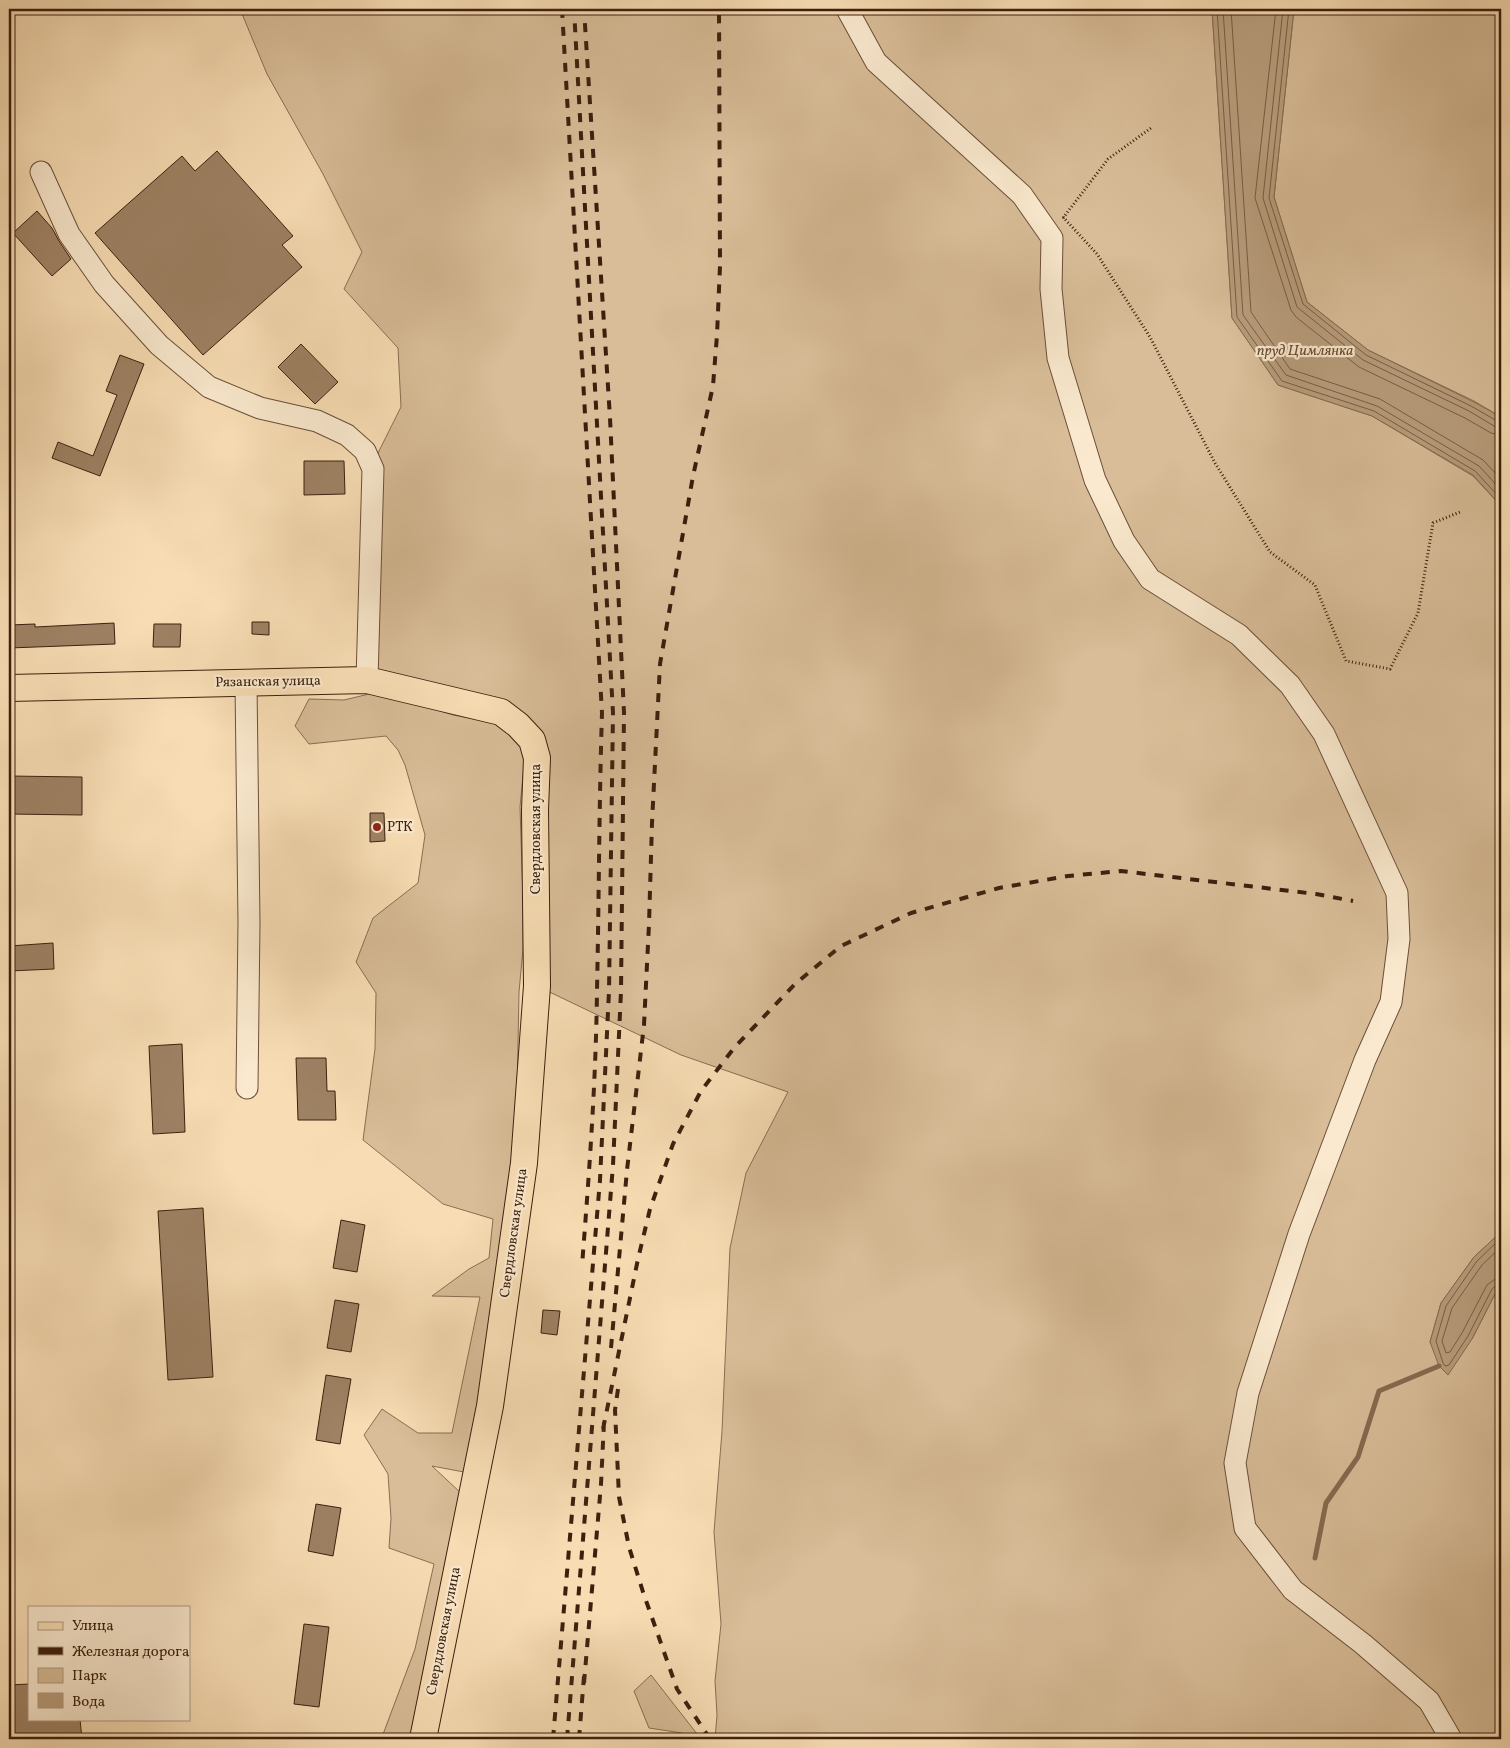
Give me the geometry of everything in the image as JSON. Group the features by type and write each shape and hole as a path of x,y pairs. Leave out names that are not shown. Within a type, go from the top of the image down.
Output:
{"main road":[{"name":"Рязанская улица","path":"9,688 367,680 502,712 518,725"},
{"name":"Свердловская улица","path":"423,1739 490,1406 524,1163 537,986 535,810 538,758 532,740 518,725"}],"street":[{"path":"847,9 876,62 1022,195 1052,238 1052,288 1058,358 1095,480 1124,541 1150,579 1239,635 1290,684 1324,734 1397,893 1400,939 1391,1002 1365,1060 1299,1234 1248,1393 1235,1463 1245,1528 1293,1590 1363,1644 1430,1700 1451,1739"},
{"path":"42,172 69,234 104,284 159,345 209,387 260,408 317,421 347,435 365,450 372,469 367,680"},
{"path":"246,683 249,923 247,1088"}],"path":[{"path":"1052,238 1063,217 1108,159 1151,128"},
{"path":"1063,217 1097,254 1150,337 1215,463 1270,552 1315,585 1346,661 1390,669 1418,613 1433,523 1460,512"}],"green space":[{"path":"240,9 1212,9 1232,318 1278,385 1372,416 1473,476 1501,506 1501,1232 1474,1257 1441,1303 1430,1342 1472,1339 1496,1292 1501,1287 1501,1739 715,1739 717,1715 715,1681 721,1624 714,1532 722,1431 730,1248 746,1173 788,1092 681,1055 537,986 535,810 518,725 367,680 373,469 379,451 401,407 398,348 344,289 362,252 323,174 267,74"},
{"path":"1294,9 1501,9 1501,417 1474,401 1368,350 1307,302 1274,197"},
{"path":"369,694 402,699 453,715 495,723 515,735 525,755 520,807 523,949 519,992 516,1152 496,1322 464,1472 432,1466 462,1494 410,1739 383,1739 382,1737 415,1649 434,1564 389,1548 391,1518 388,1474 364,1435 382,1409 418,1433 452,1433 480,1297 432,1296 469,1269 489,1258 493,1219 443,1204 363,1140 375,1049 376,993 356,962 373,918 418,883 425,835 405,765 398,750 386,736 309,744 295,726 309,699 344,700"},
{"path":"651,1675 701,1739 686,1739 682,1733 649,1728 634,1691"}],"water":[{"name":"пруд Цимлянка","path":"1212,9 1294,9 1274,197 1307,302 1368,350 1501,417 1501,506 1473,475 1372,416 1278,385 1232,318"},
{"path":"1501,1232 1501,1287 1496,1292 1472,1339 1448,1375 1439,1366 1430,1342 1441,1303 1474,1257"}],"building":[{"path":"217,151 293,236 282,245 302,267 203,355 95,233 182,156 195,171"},
{"path":"37,211 52,228 71,259 52,276 13,233"},
{"path":"301,344 338,382 315,404 278,367"},
{"path":"120,355 144,364 100,476 52,458 58,442 93,456 117,395 106,391"},
{"path":"304,461 344,461 345,494 304,495"},
{"path":"252,622 269,622 269,635 252,634"},
{"path":"114,623 115,644 9,648 9,625 35,624 35,627"},
{"path":"154,624 181,624 180,647 153,647"},
{"path":"9,776 82,777 82,815 9,814"},
{"name":"РТК","path":"370,813 384,813 385,841 370,842"},
{"path":"53,943 54,969 9,971 9,946"},
{"path":"182,1044 185,1132 153,1134 149,1046"},
{"path":"296,1058 326,1058 327,1091 335,1091 336,1120 298,1120"},
{"path":"203,1208 213,1377 168,1380 158,1211"},
{"path":"341,1220 365,1225 357,1272 333,1268"},
{"path":"335,1300 359,1304 351,1352 327,1348"},
{"path":"543,1310 560,1311 557,1335 541,1333"},
{"path":"326,1375 351,1379 340,1444 316,1440"},
{"path":"316,1504 341,1508 333,1556 308,1551"},
{"path":"304,1624 329,1627 319,1707 294,1704"},
{"path":"28,1684 28,1720 80,1720 82,1739 9,1739 9,1685"}],"waterway":[{"path":"1315,1558 1326,1503 1358,1457 1379,1391 1439,1366"}],"railway":[{"path":"562,9 602,713 595,1059 590,1163 582,1266"},
{"path":"553,1739 600,1180 609,991 613,713 574,9"},
{"path":"567,1739 613,1165 621,991 624,713 610,418 584,9"},
{"path":"611,1348 627,1170 644,1025 660,664 693,476 713,386 720,266 719,9"},
{"path":"603,1429 650,1209 673,1144 701,1091 734,1048 795,984 841,946 911,913 999,888 1068,876 1121,871 1316,894 1353,901"},
{"path":"618,1389 615,1410 619,1497 629,1547 677,1689 710,1739"},
{"path":"584,1683 601,1484 604,1422"},
{"path":"579,1739 584,1676"}],"place":[{"name":"РТК","path":"377,827"}]}
